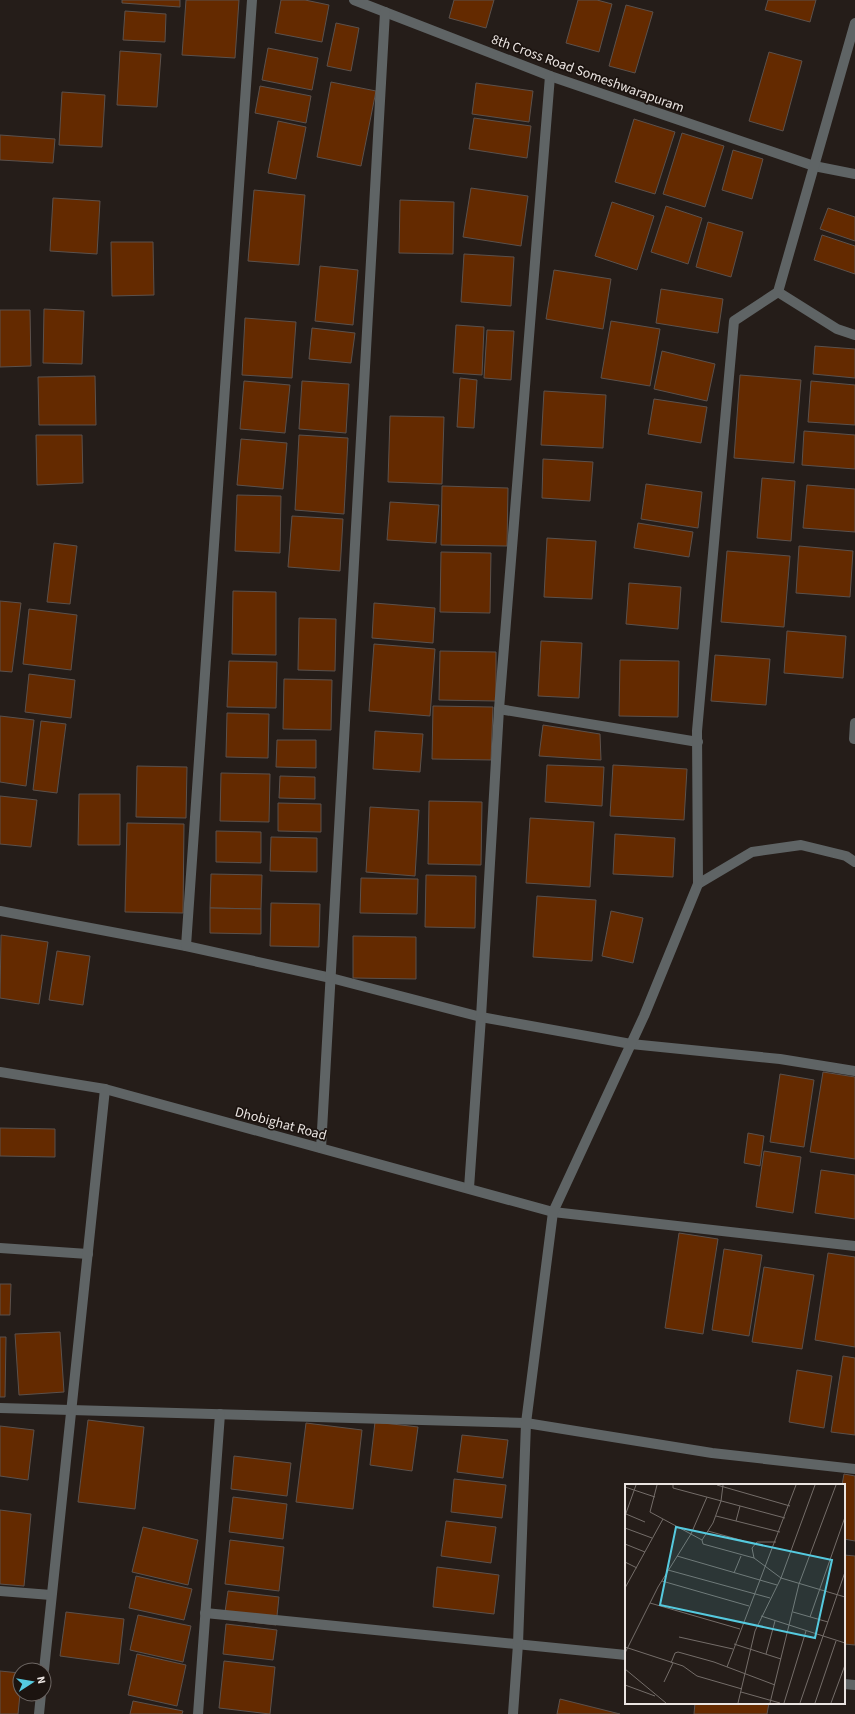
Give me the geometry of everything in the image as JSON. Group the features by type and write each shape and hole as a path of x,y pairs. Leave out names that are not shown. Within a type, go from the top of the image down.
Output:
{"street":[{"path":"186,946 252,0"},
{"name":"8th Cross Road Someshwarapuram","path":"354,0 550,76 814,166 855,174"},
{"path":"321,1148 385,12"},
{"path":"513,1714 518,1644 526,1423 553,1212 631,1044 698,884 698,742 734,321 778,292 855,23"},
{"path":"469,1188 500,709 550,76"},
{"path":"778,292 837,329 855,335"},
{"path":"500,709 698,742"},
{"path":"854,739 855,723"},
{"path":"698,884 752,852 801,845 846,856 855,862"},
{"path":"0,911 186,946 331,978 481,1017 631,1044 780,1059 855,1071"},
{"name":"Dhobighat Road","path":"0,1072 105,1089 553,1212 855,1246"},
{"path":"45,1662 105,1089"},
{"path":"0,1248 88,1254"},
{"path":"0,1408 526,1423 712,1452 855,1469"},
{"path":"198,1714 220,1414"},
{"path":"0,1591 51,1595"},
{"path":"205,1613 625,1655"},
{"path":"845,1684 855,1685"},
{"path":"39,1714 40,1702"}],"building":[{"path":"122,0 180,0 180,7 122,3"},
{"path":"186,0 239,0 235,58 182,55"},
{"path":"281,0 305,0 329,5 322,42 275,33"},
{"path":"454,0 494,0 486,28 449,18"},
{"path":"578,0 597,0 612,4 599,52 566,43"},
{"path":"768,0 816,0 810,22 765,10"},
{"path":"626,5 653,12 635,73 609,66"},
{"path":"125,11 166,14 165,42 123,40"},
{"path":"336,23 359,28 351,71 327,66"},
{"path":"268,48 318,58 312,90 262,80"},
{"path":"120,51 161,54 157,107 117,105"},
{"path":"769,52 802,61 783,131 749,121"},
{"path":"331,82 376,91 361,166 317,157"},
{"path":"476,83 533,91 529,122 472,114"},
{"path":"260,86 311,96 306,123 255,113"},
{"path":"62,92 105,95 102,147 59,145"},
{"path":"474,118 531,126 527,158 469,149"},
{"path":"634,119 675,132 655,194 615,182"},
{"path":"278,121 306,127 296,179 268,173"},
{"path":"682,133 724,146 705,207 663,194"},
{"path":"0,135 55,139 53,163 0,160"},
{"path":"733,150 763,159 752,199 722,190"},
{"path":"471,188 528,196 521,246 463,237"},
{"path":"254,190 305,195 299,265 248,261"},
{"path":"53,198 100,201 97,254 50,251"},
{"path":"400,200 454,202 453,254 399,253"},
{"path":"612,202 654,216 637,270 595,256"},
{"path":"666,206 702,218 688,264 651,252"},
{"path":"828,208 855,217 855,241 820,229"},
{"path":"708,222 743,232 731,277 696,267"},
{"path":"822,235 855,246 855,274 814,260"},
{"path":"111,242 153,242 154,295 112,296"},
{"path":"464,254 514,257 511,306 461,302"},
{"path":"320,266 358,270 353,325 315,321"},
{"path":"554,270 611,279 603,329 546,319"},
{"path":"661,289 723,299 718,333 656,323"},
{"path":"44,309 84,311 82,364 43,363"},
{"path":"0,310 30,310 31,366 0,367"},
{"path":"245,318 296,322 292,378 242,375"},
{"path":"611,321 660,329 650,386 601,378"},
{"path":"456,325 484,327 482,375 453,373"},
{"path":"312,328 355,333 351,363 309,359"},
{"path":"487,330 514,331 511,380 484,378"},
{"path":"815,346 855,349 855,378 813,374"},
{"path":"662,351 715,364 707,401 654,389"},
{"path":"740,375 801,380 794,463 734,458"},
{"path":"95,376 96,425 39,425 38,377"},
{"path":"460,378 477,380 474,428 457,427"},
{"path":"244,381 290,385 285,433 240,429"},
{"path":"302,381 349,384 346,433 299,429"},
{"path":"811,381 855,385 855,425 808,422"},
{"path":"544,391 606,395 603,448 541,445"},
{"path":"654,399 707,407 701,443 648,434"},
{"path":"390,416 444,417 442,484 388,482"},
{"path":"804,431 855,435 855,469 802,465"},
{"path":"36,435 82,435 83,483 37,485"},
{"path":"299,435 348,438 344,514 295,510"},
{"path":"241,439 287,443 283,489 237,485"},
{"path":"543,459 593,462 590,501 542,498"},
{"path":"762,478 795,481 791,541 757,538"},
{"path":"646,484 702,492 698,528 641,519"},
{"path":"807,485 855,489 855,532 803,528"},
{"path":"442,486 508,488 507,546 441,545"},
{"path":"237,495 281,496 280,553 235,551"},
{"path":"390,502 439,505 436,543 387,540"},
{"path":"292,516 343,519 340,571 288,567"},
{"path":"638,523 693,532 689,557 634,548"},
{"path":"547,538 596,541 592,599 544,597"},
{"path":"54,543 77,546 70,604 47,602"},
{"path":"799,546 853,551 850,597 796,593"},
{"path":"727,551 790,556 784,627 721,622"},
{"path":"441,552 491,553 490,613 440,612"},
{"path":"629,583 681,587 678,629 626,624"},
{"path":"233,591 276,592 276,655 232,654"},
{"path":"0,601 21,603 12,672 0,671"},
{"path":"374,603 435,608 433,643 372,638"},
{"path":"29,609 77,615 71,670 23,664"},
{"path":"299,618 336,619 335,671 298,670"},
{"path":"787,631 846,636 843,678 784,673"},
{"path":"541,641 582,643 579,698 538,696"},
{"path":"374,644 435,649 430,716 369,711"},
{"path":"440,651 496,652 496,701 439,700"},
{"path":"715,655 770,659 766,705 711,701"},
{"path":"620,660 679,661 678,717 619,716"},
{"path":"229,661 277,662 276,708 227,707"},
{"path":"29,674 75,680 71,718 25,712"},
{"path":"284,679 332,680 331,730 283,729"},
{"path":"433,706 493,707 491,760 432,759"},
{"path":"227,713 269,714 268,758 226,757"},
{"path":"0,716 34,720 26,786 0,782"},
{"path":"41,721 66,724 57,793 33,790"},
{"path":"543,725 600,734 601,760 539,756"},
{"path":"375,731 423,734 420,772 373,769"},
{"path":"277,740 316,740 316,768 276,767"},
{"path":"547,765 604,767 602,806 545,802"},
{"path":"613,765 687,769 684,820 610,816"},
{"path":"137,766 187,767 186,818 136,817"},
{"path":"221,773 270,774 269,822 220,821"},
{"path":"280,776 315,777 315,799 279,798"},
{"path":"79,794 120,794 120,845 78,845"},
{"path":"0,796 37,800 31,847 0,844"},
{"path":"429,801 482,802 481,865 428,864"},
{"path":"278,803 321,804 321,832 278,831"},
{"path":"370,807 419,810 415,876 366,872"},
{"path":"530,818 594,822 590,887 526,883"},
{"path":"127,823 184,824 183,913 125,912"},
{"path":"216,831 261,832 261,863 216,862"},
{"path":"615,834 675,838 673,877 613,874"},
{"path":"271,837 317,838 317,872 270,871"},
{"path":"211,874 262,875 261,909 210,908"},
{"path":"426,875 476,876 475,928 425,927"},
{"path":"361,878 418,879 417,914 360,913"},
{"path":"537,896 596,900 592,961 533,957"},
{"path":"271,903 320,904 319,947 270,946"},
{"path":"210,908 261,909 261,934 210,933"},
{"path":"611,911 643,918 633,963 602,956"},
{"path":"1,935 48,942 39,1004 0,998"},
{"path":"353,936 416,937 416,979 353,978"},
{"path":"57,951 90,956 83,1005 49,1000"},
{"path":"823,1072 855,1077 855,1159 810,1152"},
{"path":"780,1074 814,1080 804,1147 770,1142"},
{"path":"0,1128 55,1129 55,1157 0,1156"},
{"path":"748,1133 764,1136 760,1166 744,1163"},
{"path":"764,1151 801,1157 793,1213 756,1207"},
{"path":"821,1170 855,1175 855,1219 815,1213"},
{"path":"679,1233 718,1239 703,1334 665,1328"},
{"path":"724,1249 762,1255 749,1336 712,1330"},
{"path":"828,1253 855,1257 855,1347 815,1340"},
{"path":"764,1267 814,1275 802,1349 752,1342"},
{"path":"0,1284 11,1284 10,1315 0,1315"},
{"path":"60,1332 64,1392 19,1395 15,1334"},
{"path":"0,1337 6,1337 5,1397 0,1397"},
{"path":"843,1356 855,1358 855,1435 831,1432"},
{"path":"797,1370 832,1376 824,1428 789,1422"},
{"path":"88,1420 144,1427 135,1509 78,1502"},
{"path":"375,1422 418,1427 412,1471 370,1465"},
{"path":"306,1423 362,1430 353,1509 296,1502"},
{"path":"0,1426 34,1430 28,1480 0,1476"},
{"path":"462,1435 508,1440 503,1478 457,1472"},
{"path":"234,1456 291,1463 287,1496 231,1489"},
{"path":"844,1474 855,1476 855,1541 845,1539 845,1484 842,1484"},
{"path":"454,1479 506,1485 502,1518 451,1512"},
{"path":"233,1497 287,1504 283,1539 229,1532"},
{"path":"0,1510 31,1514 24,1586 0,1584"},
{"path":"446,1521 496,1527 491,1563 441,1556"},
{"path":"143,1527 198,1540 188,1585 132,1572"},
{"path":"230,1540 284,1547 279,1591 225,1584"},
{"path":"845,1555 855,1556 855,1645 845,1644"},
{"path":"437,1567 499,1575 494,1614 433,1607"},
{"path":"136,1576 192,1589 184,1620 129,1608"},
{"path":"228,1591 279,1597 276,1625 224,1619"},
{"path":"66,1612 124,1619 119,1664 60,1656"},
{"path":"138,1615 191,1626 183,1662 130,1650"},
{"path":"226,1624 277,1630 273,1660 223,1654"},
{"path":"137,1654 186,1665 177,1706 128,1695"},
{"path":"224,1661 275,1667 270,1714 219,1708"},
{"path":"0,1671 12,1672 12,1702 19,1702 18,1714 0,1714"},
{"path":"560,1699 620,1714 557,1714"},
{"path":"133,1701 183,1711 182,1714 130,1714"},
{"path":"695,1704 769,1704 767,1714 694,1714"}]}
